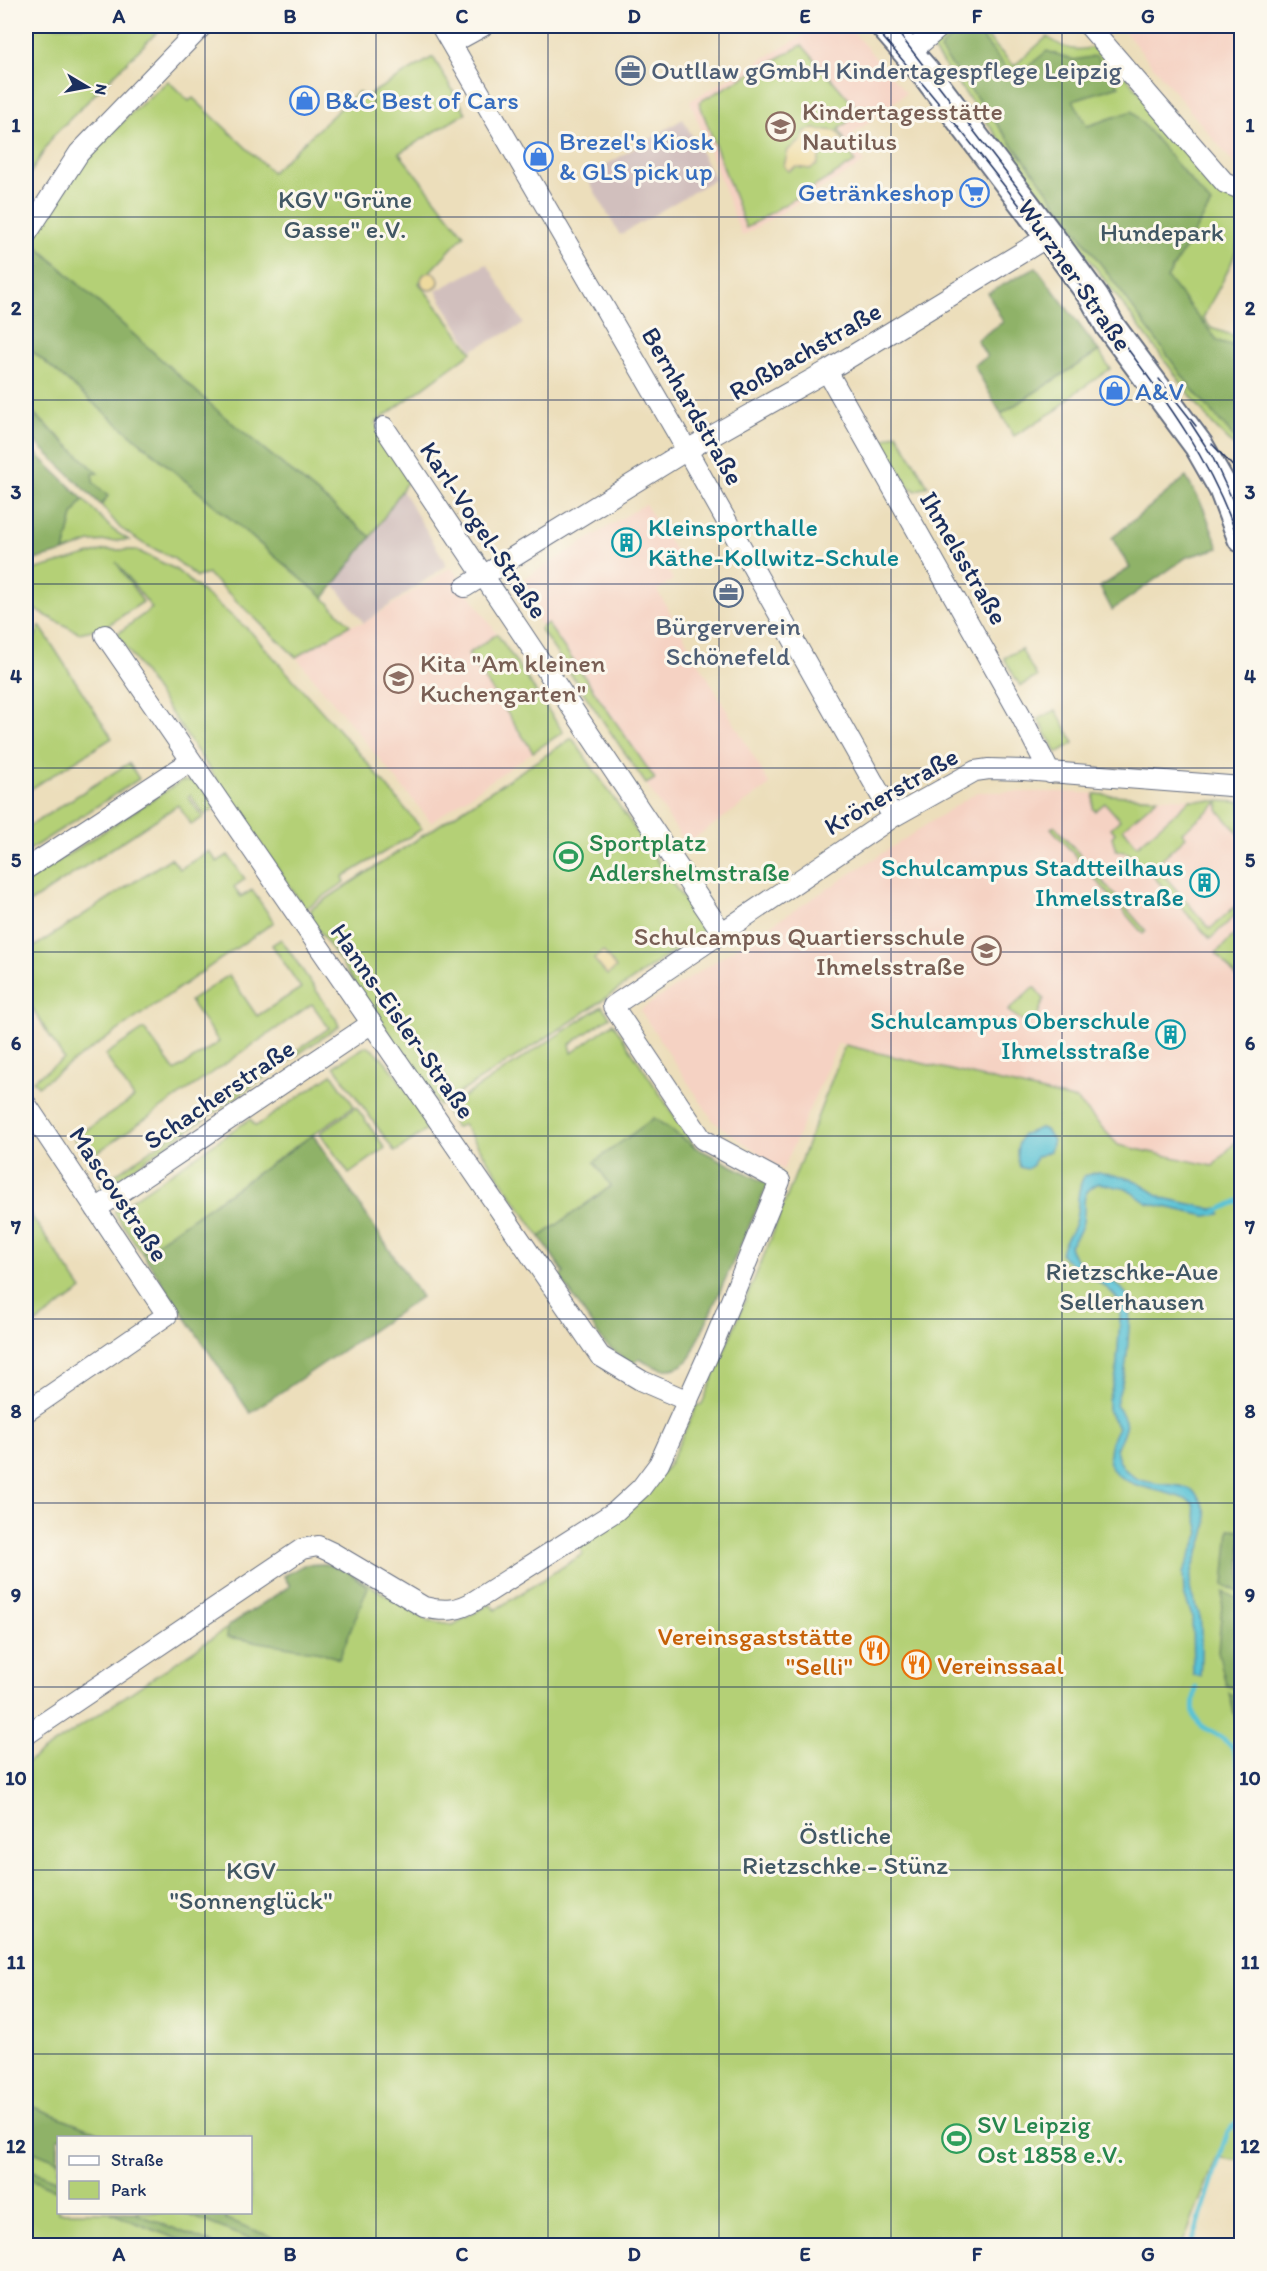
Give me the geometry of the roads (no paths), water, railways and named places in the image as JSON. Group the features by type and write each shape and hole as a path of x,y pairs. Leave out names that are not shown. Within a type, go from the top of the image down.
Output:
{"main road":[{"name":"Wurzner Straße","path":"885,26 909,53 1049,236 1095,299 1110,326 1186,428 1219,479 1242,538"},
{"path":"1186,428 1242,486"}],"street":[{"path":"26,235 79,153 202,26"},
{"name":"Bernhardstraße","path":"441,26 687,450 893,817"},
{"path":"452,43 483,26"},
{"path":"909,53 941,26"},
{"path":"1089,26 1225,183 1240,188"},
{"name":"Roßbachstraße","path":"465,588 687,450 827,371 1049,236"},
{"name":"Ihmelsstraße","path":"827,371 1020,714 1050,773"},
{"name":"Karl-Vogel-Straße","path":"384,427 722,931"},
{"name":"Hanns-Eisler-Straße","path":"105,635 600,1356 642,1381 688,1401"},
{"path":"26,869 191,761"},
{"name":"Krönerstraße","path":"688,1401 780,1181 702,1139 613,1006 893,817 975,771 989,769 1242,787"},
{"name":"Schacherstraße","path":"96,1209 372,1023"},
{"name":"Mascovstraße","path":"26,1104 167,1315 26,1412"},
{"path":"26,1735 309,1546 333,1552 424,1607 449,1611 469,1605 616,1510 641,1488 659,1464 688,1401"}],"water":[{"path":"1040,1128 1046,1130 1053,1140 1050,1151 1036,1157 1033,1165 1027,1169 1020,1167 1017,1151 1022,1135"},
{"path":"1098,1172 1132,1179 1163,1198 1213,1209 1218,1208 1221,1214 1206,1216 1147,1203 1127,1189 1099,1183 1087,1191 1081,1228 1069,1246 1080,1263 1117,1285 1129,1300 1126,1359 1116,1405 1125,1423 1116,1449 1122,1465 1131,1475 1142,1480 1190,1489 1197,1495 1204,1507 1206,1530 1191,1574 1190,1586 1201,1622 1200,1676 1193,1675 1192,1616 1184,1594 1183,1573 1200,1533 1193,1503 1130,1482 1117,1475 1110,1464 1110,1448 1118,1427 1108,1410 1108,1400 1116,1375 1121,1306 1102,1284 1075,1267 1061,1254 1077,1216 1079,1190 1084,1176"}],"waterway":[{"path":"1213,1213 1242,1199"},
{"path":"1196,1688 1193,1703 1197,1721 1231,1746 1237,1758 1242,1782"},
{"path":"1191,2246 1228,2131 1242,2118"}],"tram line":[{"path":"873,26 982,157 1175,415 1214,481 1242,552"},
{"path":"893,26 1030,204"},
{"path":"1159,379 1196,426"},
{"path":"1190,422 1212,456 1233,501"},
{"path":"1212,444 1242,476"}],"place":[{"name":"Outllaw gGmbH Kindertagespflege Leipzig","path":"630,70"},
{"name":"B&C Best of Cars","path":"304,100"},
{"name":"Kindertagesstätte Nautilus","path":"781,126"},
{"name":"Brezel's Kiosk & GLS pick up","path":"538,156"},
{"name":"Getränkeshop","path":"975,192"},
{"name":"A&V","path":"1114,391"},
{"name":"Kleinsporthalle Käthe-Kollwitz-Schule","path":"627,542"},
{"name":"Bürgerverein Schönefeld","path":"728,592"},
{"name":"Kita \"Am kleinen Kuchengarten\"","path":"399,678"},
{"name":"Sportplatz Adlershelmstraße","path":"568,857"},
{"name":"Schulcampus Stadtteilhaus Ihmelsstraße","path":"1205,882"},
{"name":"Schulcampus Quartiersschule Ihmelsstraße","path":"986,951"},
{"name":"Schulcampus Oberschule Ihmelsstraße","path":"1171,1035"},
{"name":"Vereinsgaststätte \"Selli\"","path":"874,1651"},
{"name":"Vereinssaal","path":"916,1665"},
{"name":"SV Leipzig Ost 1858 e.V.","path":"956,2139"}],"park label":[{"name":"KGV \"Grüne Gasse\" e.V.","path":"345,214"},
{"name":"Hundepark","path":"1162,232"},
{"name":"Rietzschke-Aue Sellerhausen","path":"1132,1286"},
{"name":"Östliche Rietzschke - Stünz","path":"845,1850"},
{"name":"KGV \"Sonnenglück\"","path":"251,1885"}]}
